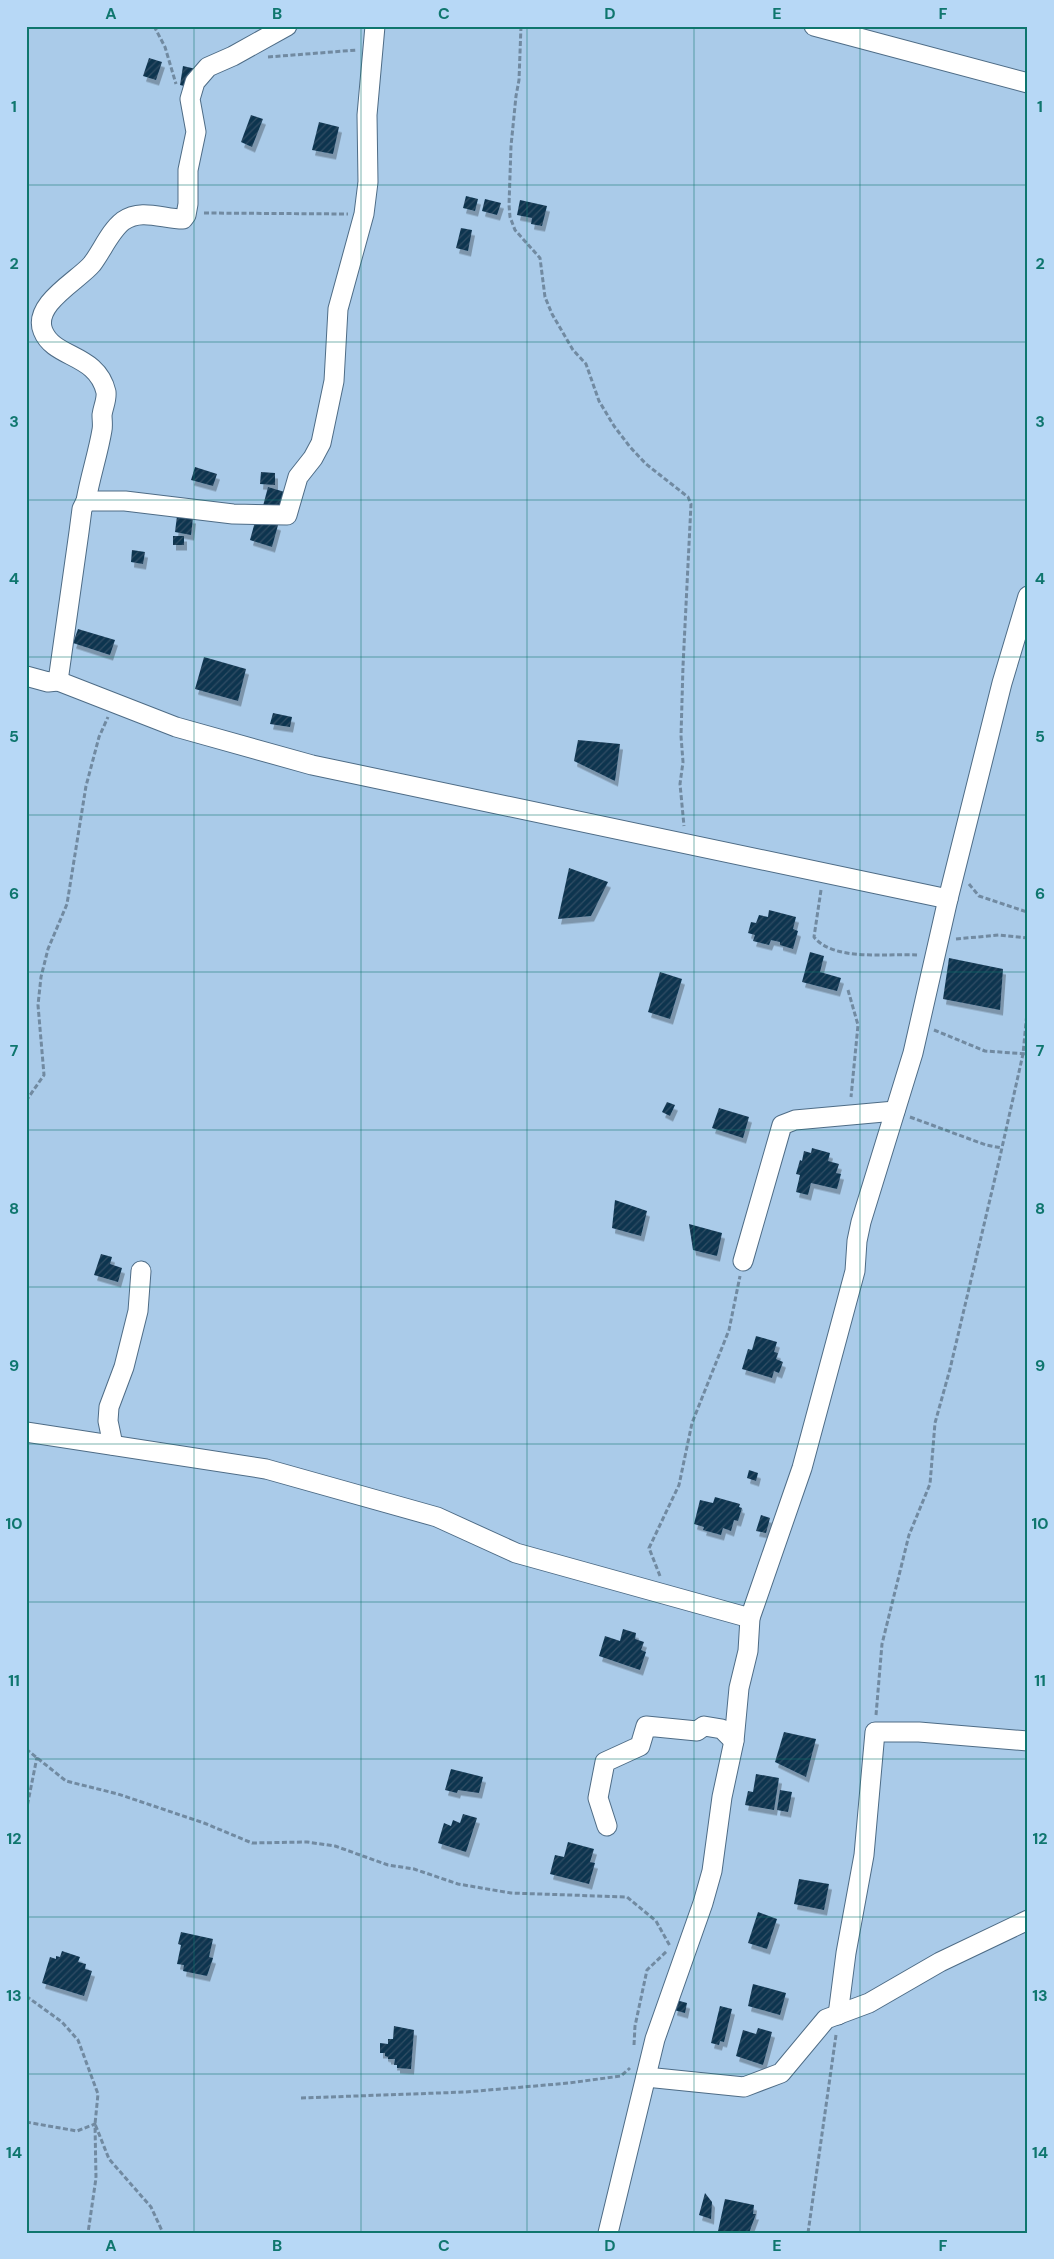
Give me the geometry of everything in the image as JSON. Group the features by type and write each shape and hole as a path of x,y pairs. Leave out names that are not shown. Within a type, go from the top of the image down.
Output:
{"street":[{"path":"58,681 78,532 102,429 102,415 106,396 104,385 94,369 52,344 35,317 52,299 91,266 124,220 141,214 183,219 186,215 188,170 196,132 190,99 195,82 208,66 233,56 287,26"},
{"path":"86,501 125,500 233,514 287,515 298,476 313,458 321,443 334,381 338,309 364,214 368,182 367,115 375,26"},
{"path":"814,26 1028,83"},
{"path":"608,2233 655,2039 712,1871 722,1797 734,1741 739,1688 748,1651 750,1618 802,1468 855,1271 857,1241 861,1222 919,1027 948,898 1002,683 1028,596"},
{"path":"26,676 48,682 58,681 176,727 312,765 948,898"},
{"path":"743,1261 782,1125 795,1120 895,1111"},
{"path":"113,1446 108,1421 109,1407 124,1367 138,1311 142,1271"},
{"path":"26,1432 266,1469 436,1517 516,1553 750,1618"},
{"path":"607,1826 598,1798 605,1762 640,1746 646,1726 696,1731 704,1726 722,1729 734,1741"},
{"path":"838,2015 846,1953 864,1855 875,1732 918,1732 1028,1741"},
{"path":"646,2077 744,2087 781,2073 826,2019 869,2003 940,1962 1028,1920"}],"path":[{"path":"154,26 166,47 178,86 190,99"},
{"path":"521,26 520,80 516,96 511,146 509,205 515,230 540,258 545,297 552,314 573,350 586,364 599,401 614,426 640,458 688,497 691,504 683,666 681,736 683,762 680,784 686,844"},
{"path":"264,58 336,53 374,47"},
{"path":"186,215 364,214"},
{"path":"26,1101 44,1075 38,1005 41,977 48,949 67,904 86,786 99,738 114,703"},
{"path":"956,868 978,896 1027,912 1028,916"},
{"path":"824,872 814,937 819,943 836,951 857,954 937,949 966,937 999,935 1028,938"},
{"path":"848,990 858,1025 856,1064 848,1115"},
{"path":"875,1732 882,1644 909,1536 930,1484 935,1423 950,1370 1023,1054 1028,1002"},
{"path":"919,1027 942,1032 985,1051 1028,1054"},
{"path":"895,1111 986,1145 1002,1148"},
{"path":"668,1595 649,1548 679,1485 692,1423 729,1330 743,1261"},
{"path":"26,1749 66,1781 118,1794 204,1823 252,1843 307,1842 335,1846 388,1865 414,1869 458,1884 511,1893 627,1897 656,1921 670,1947 679,1970"},
{"path":"26,1812 37,1757"},
{"path":"634,2054 635,2026 647,1970 670,1947"},
{"path":"26,1996 62,2022 78,2040 98,2094 95,2124 96,2178 88,2233"},
{"path":"808,2233 838,2015"},
{"path":"300,2098 466,2092 569,2083 621,2076 630,2067 632,2060"},
{"path":"26,2122 77,2132 95,2124"},
{"path":"95,2124 110,2159 151,2207 163,2233"}],"building":[{"path":"149,58 162,62 156,80 143,76"},
{"path":"183,66 196,69 192,88 180,85"},
{"path":"251,115 263,119 252,147 241,142"},
{"path":"319,122 339,127 333,154 312,150"},
{"path":"466,196 478,199 475,211 463,208"},
{"path":"485,199 501,203 497,215 482,211"},
{"path":"520,200 547,206 542,226 531,224 532,218 517,215"},
{"path":"461,228 472,230 468,251 456,248"},
{"path":"195,467 217,474 213,486 191,480"},
{"path":"261,472 275,473 275,485 260,484"},
{"path":"268,487 288,493 283,511 263,506"},
{"path":"177,516 193,518 191,535 175,532"},
{"path":"256,518 278,525 272,547 250,540"},
{"path":"173,536 184,536 184,545 173,545"},
{"path":"132,550 145,552 143,564 131,562"},
{"path":"78,629 115,640 110,655 73,643"},
{"path":"204,657 246,669 238,701 195,689"},
{"path":"273,713 292,717 290,727 270,724"},
{"path":"578,740 620,744 615,781 574,761"},
{"path":"569,868 608,882 591,916 558,919"},
{"path":"769,910 796,917 793,929 798,931 793,949 780,945 780,942 771,940 769,945 753,941 755,935 748,933 751,922 756,923 759,915 768,917"},
{"path":"810,952 824,956 820,972 841,978 837,991 802,982"},
{"path":"949,958 1003,969 1000,1010 943,999"},
{"path":"660,972 682,979 670,1019 648,1012"},
{"path":"667,1102 675,1105 670,1116 662,1112"},
{"path":"719,1108 749,1117 743,1138 712,1128"},
{"path":"812,1148 830,1153 828,1161 839,1164 836,1173 841,1174 837,1189 811,1183 808,1195 796,1192 800,1175 796,1174 800,1160 802,1161 804,1151 811,1153"},
{"path":"615,1200 647,1211 641,1236 612,1228"},
{"path":"689,1224 722,1233 717,1256 693,1250"},
{"path":"101,1254 112,1257 110,1264 122,1268 118,1282 94,1275"},
{"path":"756,1336 777,1342 774,1352 778,1353 776,1359 783,1362 779,1373 774,1371 772,1378 742,1369 748,1349 752,1350"},
{"path":"749,1470 758,1473 756,1481 747,1478"},
{"path":"715,1497 740,1504 739,1507 742,1508 738,1521 734,1520 731,1531 723,1528 721,1535 703,1530 704,1527 694,1524 700,1500 713,1503"},
{"path":"761,1515 770,1518 766,1533 756,1531"},
{"path":"623,1629 636,1633 635,1639 644,1642 641,1650 646,1652 640,1670 599,1656 605,1636 620,1641"},
{"path":"784,1732 816,1739 806,1777 775,1762"},
{"path":"451,1769 483,1777 479,1793 458,1790 457,1793 445,1790"},
{"path":"756,1774 779,1778 774,1810 745,1805 748,1791 753,1792"},
{"path":"780,1790 792,1792 788,1812 777,1810"},
{"path":"463,1814 477,1818 466,1852 438,1843 444,1823 451,1826 453,1820 460,1823"},
{"path":"568,1842 594,1849 590,1862 595,1863 589,1884 550,1874 555,1855 564,1857"},
{"path":"799,1879 829,1884 824,1910 794,1904"},
{"path":"758,1912 777,1919 767,1949 748,1943"},
{"path":"181,1932 213,1939 209,1957 213,1958 207,1976 183,1971 184,1965 177,1964 181,1945 178,1944"},
{"path":"62,1951 80,1957 78,1962 86,1964 85,1969 92,1971 84,1996 42,1983 50,1957 56,1959 56,1956 60,1957"},
{"path":"753,1984 786,1993 780,2015 748,2006"},
{"path":"676,2000 687,2003 685,2013 674,2010"},
{"path":"720,2006 732,2009 724,2042 720,2041 719,2045 711,2043"},
{"path":"394,2026 414,2030 411,2069 397,2068 397,2065 394,2065 395,2059 388,2059 385,2053 380,2053 380,2043 388,2044 388,2039 393,2039"},
{"path":"758,2028 772,2032 763,2065 736,2056 743,2030 756,2034"},
{"path":"705,2193 712,2202 711,2219 699,2215"},
{"path":"725,2199 754,2205 753,2214 756,2214 749,2233 718,2231"}]}
